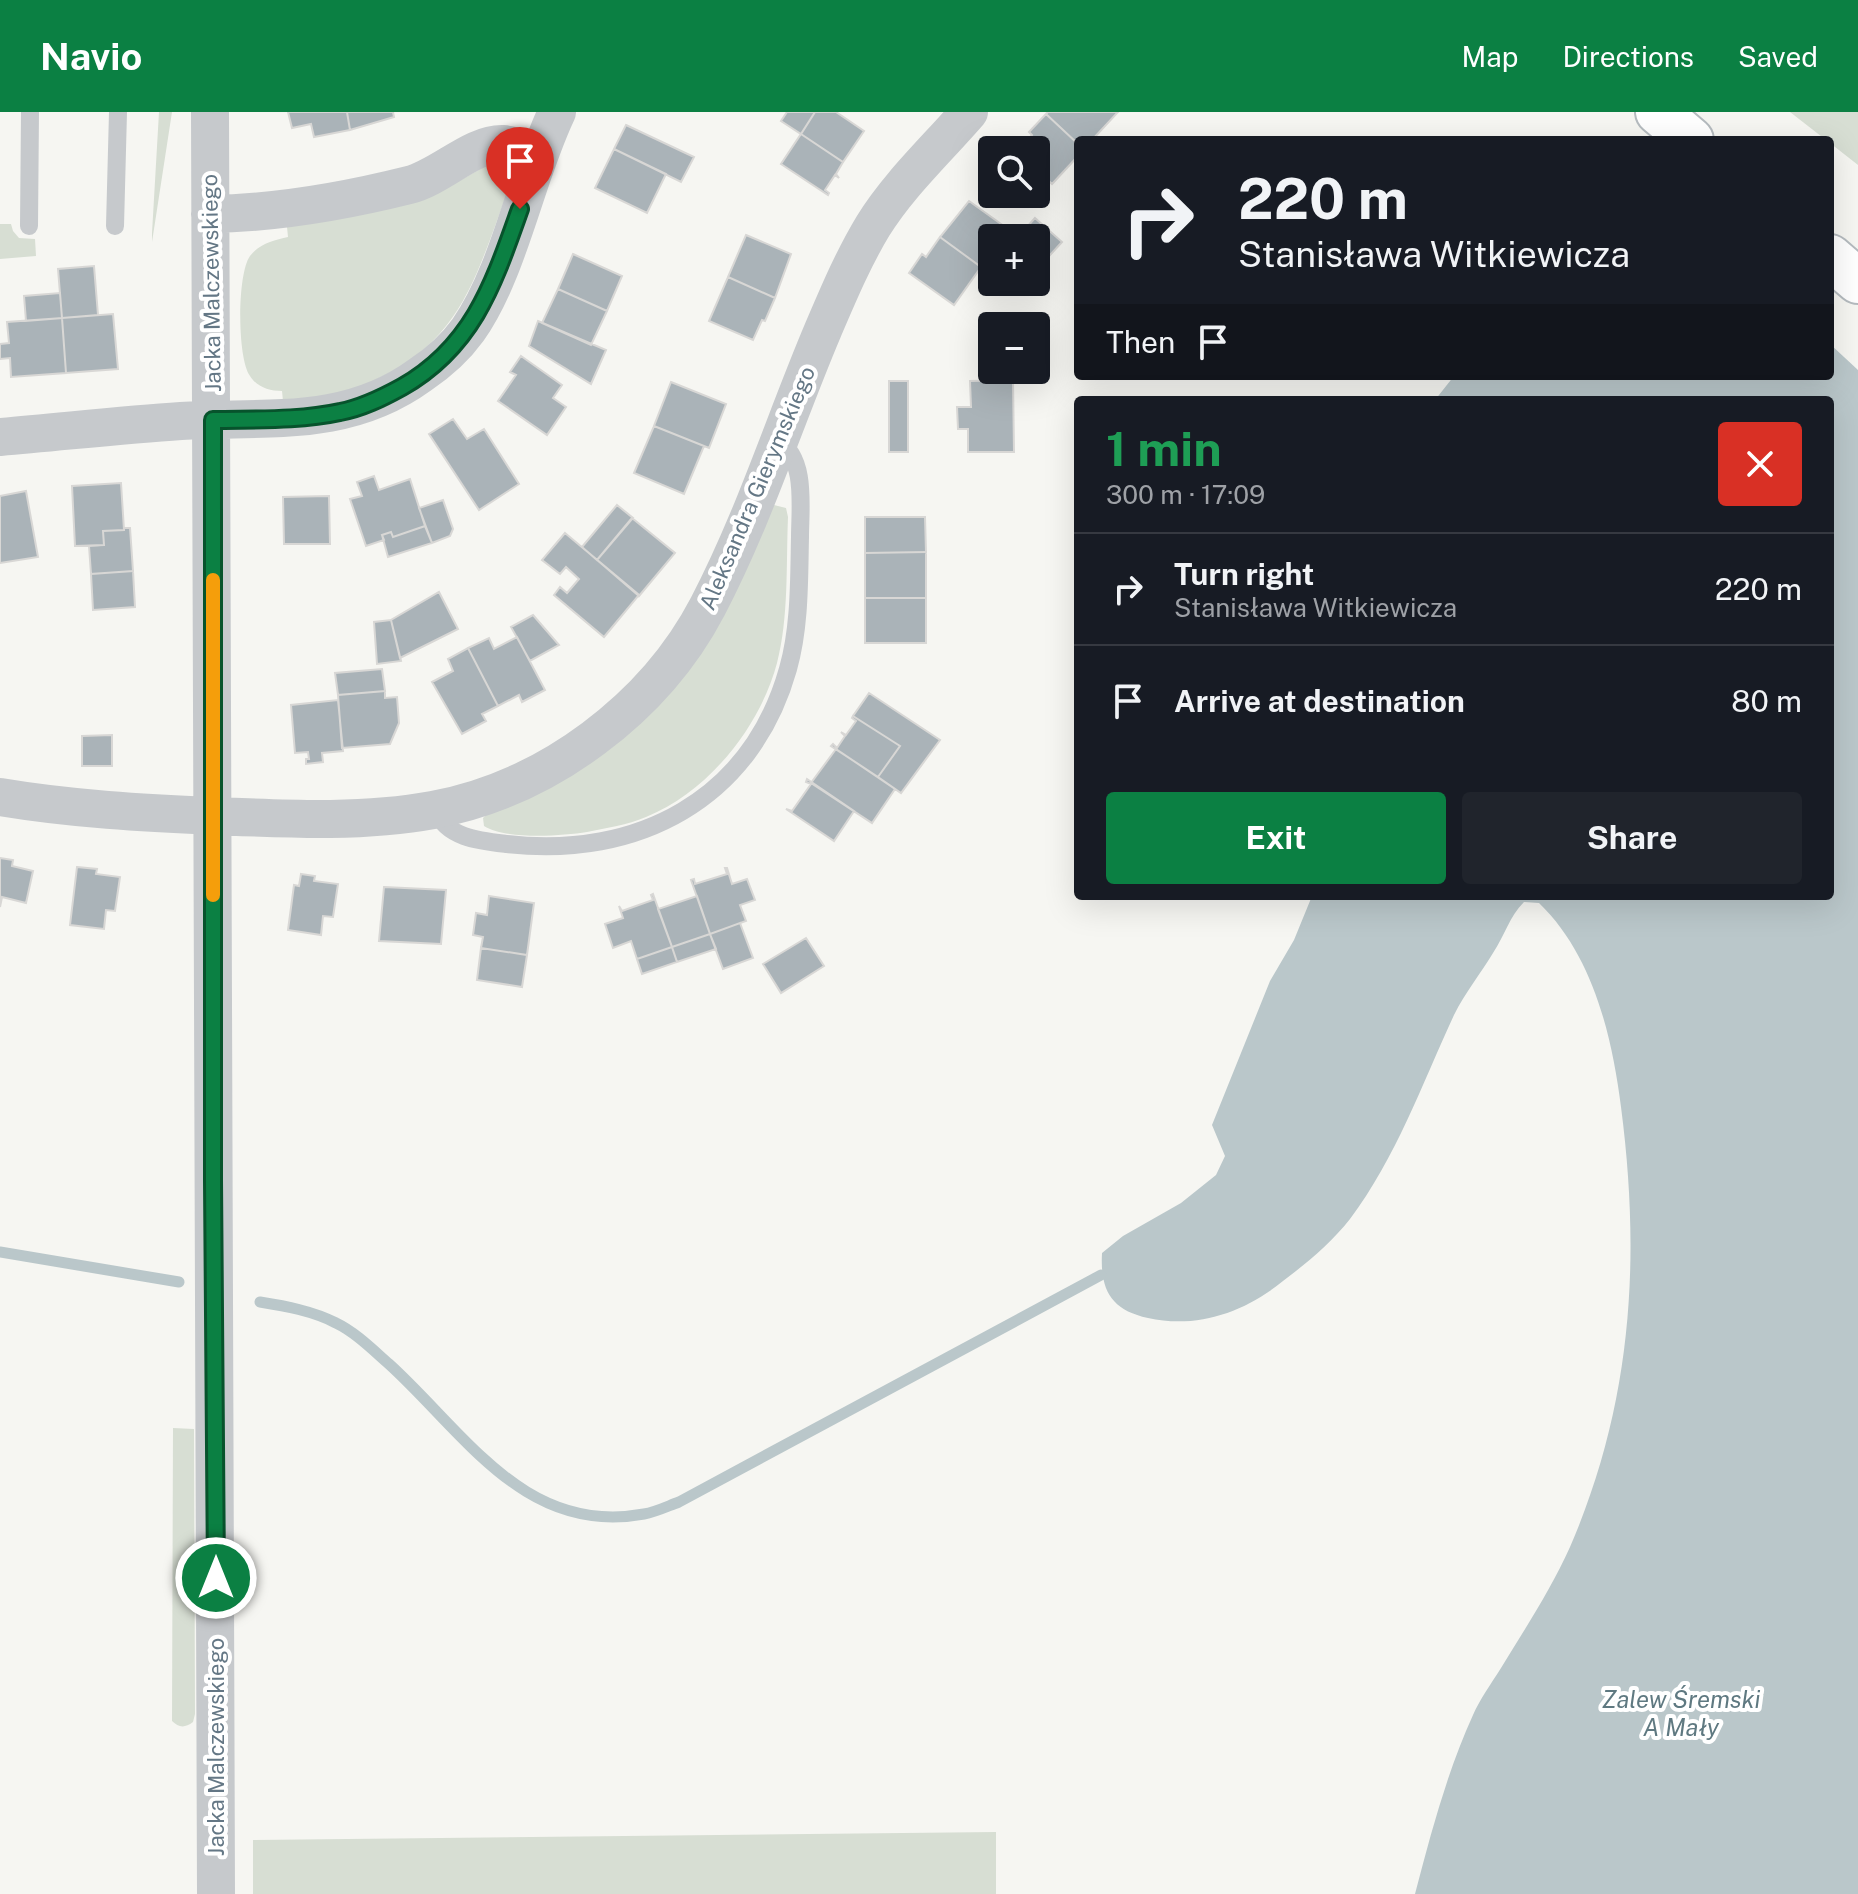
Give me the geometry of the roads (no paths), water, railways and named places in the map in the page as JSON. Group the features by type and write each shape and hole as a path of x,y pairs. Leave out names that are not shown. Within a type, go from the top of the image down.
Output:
{"street":[{"name":"Jacka Malczewskiego","path":"210,112 216,1894"},
{"path":"0,437 213,420 286,418 341,412 387,396 432,367 453,348 480,309 557,112"},
{"name":"Aleksandra Gierymskiego","path":"0,797 72,806 213,816 371,817 436,810 485,795 544,769 603,730 655,683 676,658 709,604 843,285 873,225 969,112"},
{"path":"1658,112 1686,136"},
{"path":"210,214 282,210 392,189 439,173 476,150 491,145 505,144 539,153"},
{"path":"1834,260 1858,281"}],"lane":[{"path":"29,226 30,112"},
{"path":"115,226 118,112"},
{"path":"436,810 446,826 471,839 544,847 600,844 624,838 673,817 694,804 731,771 772,712 790,665 794,637 799,575 799,485 793,457 787,447 778,441"}],"water":[{"name":"Zalew Śremski A Mały","path":"1834,348 1858,370 1858,1894 1415,1894 1447,1781 1473,1715 1546,1593 1570,1547 1591,1493 1619,1385 1626,1331 1630,1220 1621,1107 1612,1052 1597,998 1586,972 1558,924 1539,903 1524,902 1519,908 1463,999 1407,1120 1366,1196 1350,1219 1301,1267 1268,1292 1237,1309 1184,1321 1148,1318 1125,1310 1110,1296 1103,1278 1102,1253 1123,1236 1181,1203 1216,1175 1225,1156 1212,1125 1270,981 1294,940 1310,900 1834,900 1834,396 1438,396 1451,380 1834,380"}],"waterway":[{"path":"0,1252 179,1282"},
{"path":"260,1302 308,1312 343,1327 389,1364 500,1473 531,1494 565,1510 602,1517 644,1514 679,1502 1101,1275"}]}
